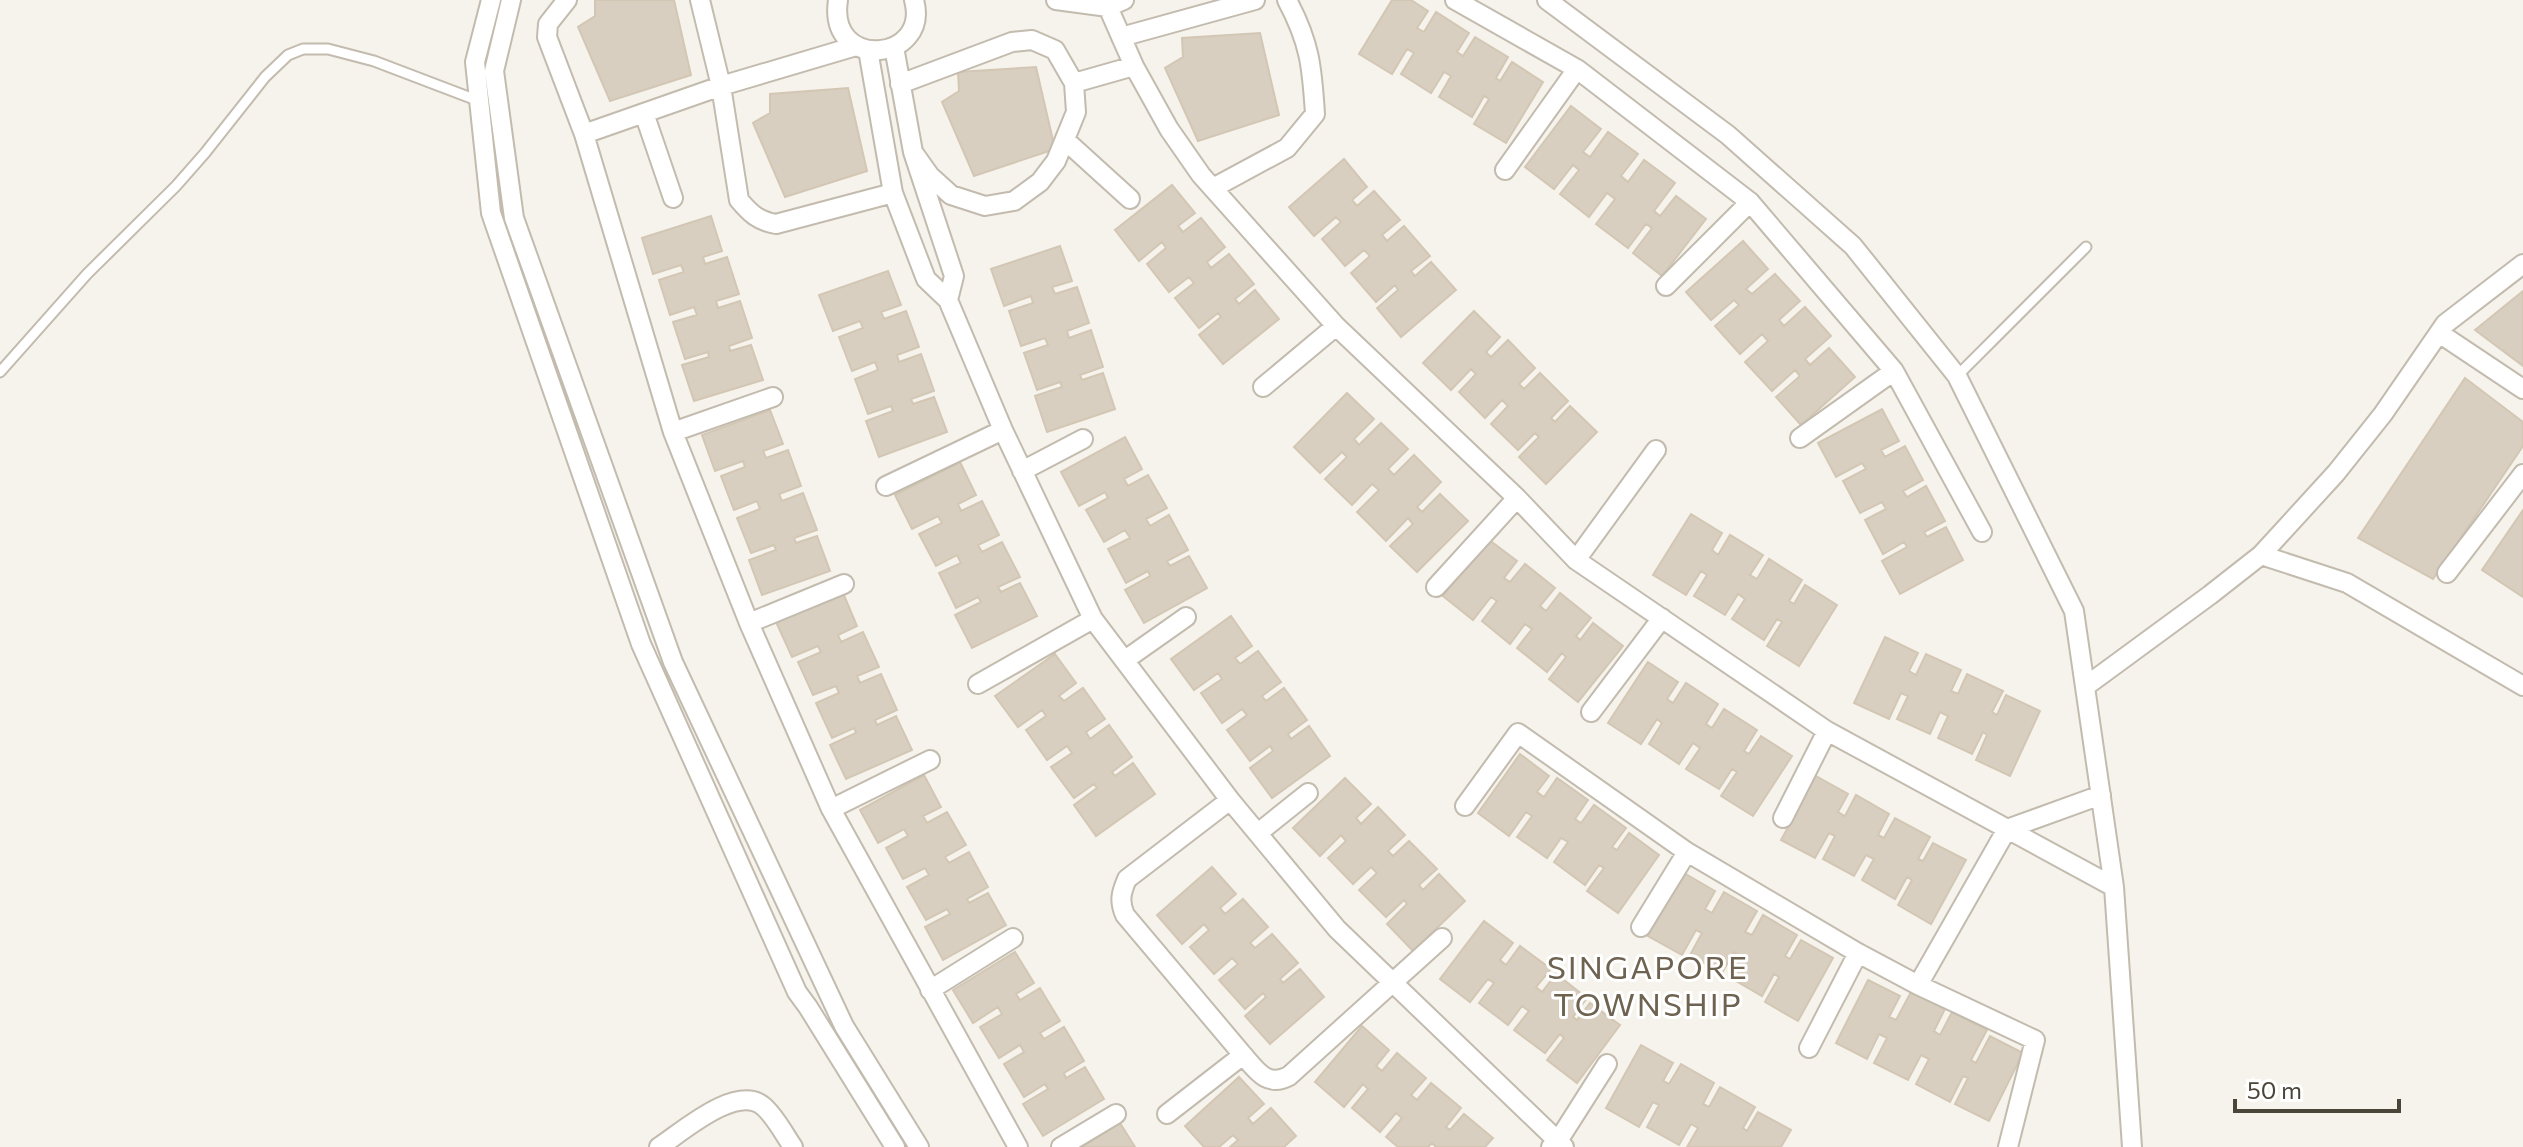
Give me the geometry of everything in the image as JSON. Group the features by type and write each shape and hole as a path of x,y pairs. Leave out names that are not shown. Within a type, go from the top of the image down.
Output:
{"street":[{"path":"491,0 475,62 491,213 641,644 797,992 895,1147"},
{"path":"511,0 494,71 514,218 673,662 844,1026 919,1147"},
{"path":"567,0 548,24 547,37 584,134 673,432 749,623 831,809 1018,1147"},
{"path":"700,0 721,86 739,200 750,214 763,222 776,224 893,193"},
{"path":"838,0 836,13 846,38 862,48 881,51 894,47 912,30 916,17 914,0"},
{"path":"1056,0 1116,4 1121,37 1134,66 1169,129 1213,188 1336,326 1517,498 1576,560 1827,731 2114,887"},
{"path":"1121,37 1255,0"},
{"path":"1213,188 1287,148 1315,114 1312,70 1303,31 1287,0"},
{"path":"1455,0 1577,69 1750,202 1894,371 1982,532"},
{"path":"1547,0 1728,135 1853,246 1957,376 2074,611 2114,887 2132,1147"},
{"path":"900,84 1012,42 1032,40 1055,50 1074,83 1076,112 1056,161 1040,182 1014,201 985,206 951,195 930,176 913,152"},
{"path":"894,47 913,152 954,276 948,300"},
{"path":"584,134 721,86 862,48"},
{"path":"862,48 893,193 926,279 948,300 1003,430 1093,619 1230,800 1337,929 1557,1146 1607,1064"},
{"path":"1074,83 1134,66"},
{"path":"1505,170 1577,69"},
{"path":"644,113 673,198"},
{"path":"1065,140 1130,199"},
{"path":"1666,286 1750,202"},
{"path":"2086,686 2261,555 2336,473 2383,414 2445,324 2523,264"},
{"path":"1263,387 1336,326"},
{"path":"2439,333 2523,389"},
{"path":"1800,438 1894,371"},
{"path":"673,432 773,397"},
{"path":"886,486 1003,430"},
{"path":"1022,471 1083,439"},
{"path":"1576,560 1656,450"},
{"path":"2447,573 2523,474"},
{"path":"1436,587 1517,498"},
{"path":"2261,555 2347,583 2523,686"},
{"path":"749,623 844,584"},
{"path":"1125,660 1186,617"},
{"path":"1591,712 1662,618"},
{"path":"978,684 1093,619"},
{"path":"1783,818 1827,731"},
{"path":"1465,806 1518,733 1687,852 1858,953 2035,1040 2008,1147"},
{"path":"831,809 930,760"},
{"path":"1258,833 1308,793"},
{"path":"1918,985 2007,829 2101,795"},
{"path":"1230,800 1127,879 1121,904 1125,915 1243,1055 1268,1080 1279,1082 1289,1076 1442,938"},
{"path":"1641,927 1687,852"},
{"path":"930,990 1013,938"},
{"path":"1809,1048 1858,953"},
{"path":"1167,1114 1243,1055"},
{"path":"659,1147 723,1105 740,1100 756,1102 765,1108 793,1147"},
{"path":"1061,1147 1116,1114"}],"lane":[{"path":"0,372 87,274 176,186 265,77 288,55 303,49 328,49 374,61 479,101"},
{"path":"1957,376 2086,247"}],"building":[{"path":"595,0 674,0 691,75 610,101 578,27 595,16"},
{"path":"1392,0 1411,0 1428,11 1417,28 1424,32 1436,12 1469,33 1457,52 1463,56 1475,37 1508,57 1496,78 1500,81 1512,62 1543,82 1506,143 1474,124 1489,99 1484,96 1472,117 1439,97 1451,76 1444,72 1431,93 1401,74 1414,53 1407,49 1392,74 1359,54"},
{"path":"1260,33 1279,115 1198,141 1165,68 1183,57 1182,38"},
{"path":"1036,67 1055,149 974,176 942,102 959,91 958,72"},
{"path":"848,88 867,171 785,197 753,123 770,113 770,94"},
{"path":"1571,106 1601,129 1583,152 1590,157 1608,132 1638,154 1621,176 1628,182 1644,160 1675,183 1654,211 1660,216 1676,196 1706,219 1662,276 1633,253 1652,228 1646,224 1628,248 1596,224 1615,199 1607,193 1589,217 1560,194 1579,170 1573,165 1554,189 1525,167"},
{"path":"1344,159 1367,187 1352,200 1357,206 1374,191 1400,220 1382,235 1387,241 1404,226 1430,256 1411,271 1415,276 1431,262 1456,290 1401,337 1377,308 1398,290 1395,285 1376,302 1351,273 1370,256 1364,250 1345,266 1322,239 1341,222 1336,217 1314,236 1289,207"},
{"path":"1172,185 1195,213 1178,226 1183,232 1201,218 1225,247 1207,262 1211,268 1229,254 1254,284 1235,299 1239,304 1255,290 1279,319 1223,364 1199,335 1221,317 1218,313 1199,328 1175,298 1194,283 1189,277 1169,292 1147,264 1166,248 1162,242 1139,261 1115,230"},
{"path":"711,216 722,251 703,257 705,264 727,257 739,294 716,301 718,308 740,301 752,338 729,346 730,351 751,345 763,380 694,401 682,365 709,357 708,352 685,359 673,322 697,315 694,307 670,315 659,280 684,272 681,265 653,274 642,238"},
{"path":"1743,241 1768,269 1746,289 1752,294 1775,274 1800,301 1779,320 1784,326 1805,307 1831,336 1805,359 1810,365 1829,348 1855,377 1801,425 1776,397 1800,376 1795,370 1772,391 1745,362 1768,341 1762,334 1740,354 1715,326 1739,305 1734,300 1711,320 1686,292"},
{"path":"1060,246 1072,281 1052,287 1055,294 1077,287 1089,323 1067,331 1069,338 1091,330 1103,367 1080,375 1082,380 1103,373 1115,409 1047,432 1035,396 1062,387 1060,382 1037,390 1024,353 1048,345 1045,338 1021,346 1009,311 1033,303 1031,296 1004,306 991,269"},
{"path":"888,271 901,305 881,312 884,319 906,311 919,347 897,355 899,362 921,354 934,391 911,399 913,404 934,397 947,432 879,457 866,421 893,411 891,406 868,414 855,379 878,370 875,362 852,371 839,337 863,328 860,321 833,331 819,295"},
{"path":"2523,291 2523,366 2475,330"},
{"path":"1474,311 1500,337 1486,352 1491,357 1508,340 1535,368 1519,384 1524,389 1540,373 1568,401 1551,418 1555,422 1570,406 1597,432 1546,484 1519,457 1539,437 1535,433 1518,450 1491,424 1508,406 1502,400 1485,418 1459,392 1476,374 1471,369 1451,390 1423,363"},
{"path":"2465,378 2523,422 2523,446 2433,579 2358,538"},
{"path":"1347,393 1374,419 1354,439 1359,445 1381,423 1408,449 1388,469 1394,475 1414,455 1441,482 1417,507 1422,512 1440,494 1468,521 1417,572 1390,546 1413,524 1408,518 1386,541 1357,512 1379,490 1372,484 1352,505 1325,479 1347,457 1342,452 1320,473 1294,447"},
{"path":"1882,409 1899,441 1881,450 1885,457 1905,446 1923,480 1903,491 1907,497 1926,486 1945,521 1924,532 1927,537 1946,527 1963,560 1900,594 1882,561 1907,547 1904,542 1883,554 1865,520 1886,509 1882,502 1860,513 1843,481 1866,469 1862,463 1836,477 1818,443"},
{"path":"770,410 783,444 763,451 766,458 788,450 801,486 779,494 782,501 803,493 817,530 794,538 796,543 817,536 830,571 762,595 749,560 776,550 774,545 751,553 737,518 760,509 757,501 734,510 721,476 745,467 743,461 715,471 702,435"},
{"path":"1125,437 1142,469 1124,479 1128,486 1148,475 1167,508 1146,519 1150,526 1169,515 1188,550 1167,561 1170,566 1189,556 1207,588 1144,623 1125,590 1150,576 1148,571 1126,583 1108,549 1130,538 1125,530 1104,542 1086,510 1108,498 1105,492 1079,506 1061,472"},
{"path":"960,462 976,495 958,504 961,511 982,501 999,535 978,545 982,552 1002,542 1020,577 998,587 1001,592 1020,583 1037,616 972,648 955,615 981,602 978,597 956,608 939,573 961,563 957,555 936,566 919,534 942,523 938,516 912,529 895,495"},
{"path":"2523,510 2523,597 2482,570"},
{"path":"1691,514 1722,533 1712,550 1718,555 1730,535 1763,555 1750,575 1757,579 1769,559 1802,580 1789,601 1794,604 1805,585 1837,605 1799,666 1767,646 1782,622 1777,619 1764,640 1732,619 1745,599 1738,594 1725,615 1694,596 1707,575 1701,571 1686,595 1653,575"},
{"path":"1488,539 1517,561 1504,578 1510,582 1525,564 1555,588 1540,606 1546,611 1560,593 1591,618 1576,636 1580,640 1593,623 1623,646 1578,702 1549,679 1566,657 1562,653 1547,672 1517,648 1532,629 1525,624 1510,644 1482,621 1497,601 1491,597 1473,620 1443,596"},
{"path":"843,593 857,626 838,635 841,642 863,632 879,667 857,676 860,683 881,674 897,710 875,720 877,725 896,716 912,750 846,779 830,745 856,733 854,728 832,738 816,703 839,693 836,686 813,695 798,662 821,652 818,646 792,657 776,622"},
{"path":"1231,616 1252,646 1235,658 1240,664 1258,651 1281,682 1262,696 1266,701 1284,688 1307,720 1288,734 1291,739 1309,726 1330,756 1272,798 1250,768 1273,751 1270,746 1250,761 1227,730 1247,715 1242,709 1222,723 1201,693 1222,679 1218,673 1194,690 1171,659"},
{"path":"1885,637 1918,653 1909,671 1916,675 1926,654 1961,670 1951,691 1958,694 1967,674 2003,691 1992,712 1997,715 2006,695 2040,711 2010,776 1976,760 1987,735 1983,732 1972,754 1938,738 1948,716 1940,712 1930,734 1897,719 1908,696 1901,693 1889,719 1854,703"},
{"path":"1055,654 1076,683 1059,696 1064,701 1083,688 1105,719 1086,732 1090,739 1109,725 1132,757 1112,772 1115,776 1133,763 1155,794 1096,836 1074,805 1097,788 1094,784 1074,798 1051,767 1072,753 1067,746 1047,760 1026,730 1046,716 1042,710 1018,727 995,696"},
{"path":"1648,662 1678,682 1667,699 1673,703 1686,683 1718,704 1706,724 1712,728 1724,709 1757,730 1744,751 1749,754 1761,736 1792,756 1753,816 1721,796 1737,772 1732,769 1719,789 1686,769 1700,748 1693,743 1679,764 1649,744 1662,723 1657,719 1641,744 1608,723"},
{"path":"1520,754 1549,776 1537,792 1544,797 1557,778 1588,800 1575,819 1581,823 1594,805 1626,828 1612,847 1617,850 1629,833 1659,855 1618,913 1587,891 1604,868 1599,865 1585,885 1554,862 1568,842 1561,838 1547,858 1517,837 1532,816 1526,812 1509,836 1478,813"},
{"path":"924,775 941,807 923,816 927,823 947,812 966,845 945,857 949,863 969,852 988,887 967,899 969,903 988,893 1006,925 943,960 925,927 950,914 947,909 926,920 907,887 929,875 925,868 903,879 886,848 908,836 904,829 878,843 860,810"},
{"path":"1816,776 1848,794 1838,812 1845,816 1856,795 1889,814 1878,835 1884,838 1895,818 1930,837 1918,859 1923,861 1933,843 1966,860 1931,924 1898,905 1912,880 1907,877 1895,899 1862,880 1874,859 1866,855 1854,876 1823,859 1835,836 1829,833 1815,858 1781,840"},
{"path":"1345,778 1371,804 1356,818 1361,824 1378,807 1405,835 1388,851 1393,856 1409,841 1437,869 1419,885 1423,890 1439,874 1465,901 1413,951 1387,924 1407,904 1404,900 1386,917 1359,890 1377,873 1371,867 1353,884 1328,858 1346,841 1341,835 1320,856 1293,828"},
{"path":"1212,867 1236,894 1220,908 1225,914 1243,899 1268,927 1250,943 1255,948 1272,934 1298,963 1280,979 1283,983 1300,969 1324,997 1270,1044 1245,1016 1266,997 1263,993 1245,1009 1219,980 1238,964 1232,958 1214,974 1190,947 1209,930 1204,924 1182,944 1157,915"},
{"path":"1684,873 1715,891 1705,909 1712,913 1724,892 1757,911 1745,932 1752,935 1763,915 1797,935 1785,956 1790,959 1801,940 1833,958 1798,1021 1765,1002 1779,977 1774,974 1762,996 1729,977 1741,956 1734,952 1722,973 1690,955 1702,933 1696,930 1682,955 1648,936"},
{"path":"1484,921 1513,943 1500,960 1506,965 1520,946 1551,969 1536,987 1542,992 1556,974 1587,998 1573,1017 1577,1020 1590,1003 1620,1025 1577,1083 1547,1060 1564,1038 1560,1034 1545,1053 1514,1030 1529,1011 1522,1006 1508,1025 1479,1003 1494,983 1488,979 1470,1002 1440,979"},
{"path":"1015,952 1034,983 1016,994 1020,1000 1040,988 1060,1021 1040,1033 1044,1039 1064,1027 1084,1061 1064,1073 1066,1078 1085,1067 1104,1099 1043,1136 1023,1104 1048,1089 1045,1084 1024,1097 1004,1064 1024,1052 1020,1045 999,1058 980,1027 1002,1014 998,1007 973,1023 953,990"},
{"path":"1868,980 1900,996 1889,1017 1896,1020 1911,992 1945,1009 1934,1031 1940,1035 1952,1012 1987,1030 1971,1060 1976,1063 1990,1036 2023,1053 1989,1121 1955,1104 1968,1078 1963,1076 1950,1102 1916,1084 1929,1059 1921,1055 1908,1080 1874,1063 1887,1038 1879,1034 1867,1059 1836,1043"},
{"path":"1362,1026 1389,1050 1376,1066 1382,1071 1397,1053 1426,1078 1411,1095 1417,1100 1431,1083 1461,1108 1446,1127 1450,1130 1464,1114 1493,1138 1485,1147 1436,1147 1432,1143 1428,1147 1398,1147 1386,1137 1402,1118 1396,1113 1380,1132 1352,1108 1368,1089 1363,1084 1344,1107 1315,1082"},
{"path":"1641,1045 1673,1063 1663,1081 1669,1084 1681,1064 1714,1083 1703,1104 1709,1107 1720,1087 1755,1107 1743,1128 1747,1131 1758,1112 1791,1130 1781,1147 1687,1147 1698,1128 1691,1124 1679,1145 1647,1127 1659,1105 1653,1102 1639,1127 1606,1108"},
{"path":"1239,1077 1264,1104 1248,1118 1253,1124 1271,1108 1296,1136 1284,1147 1230,1147 1238,1140 1233,1135 1219,1147 1204,1147 1185,1126"},
{"path":"1120,1123 1135,1147 1082,1147"}],"district":[{"name":"SINGAPORE TOWNSHIP","path":"1648,986"}]}
